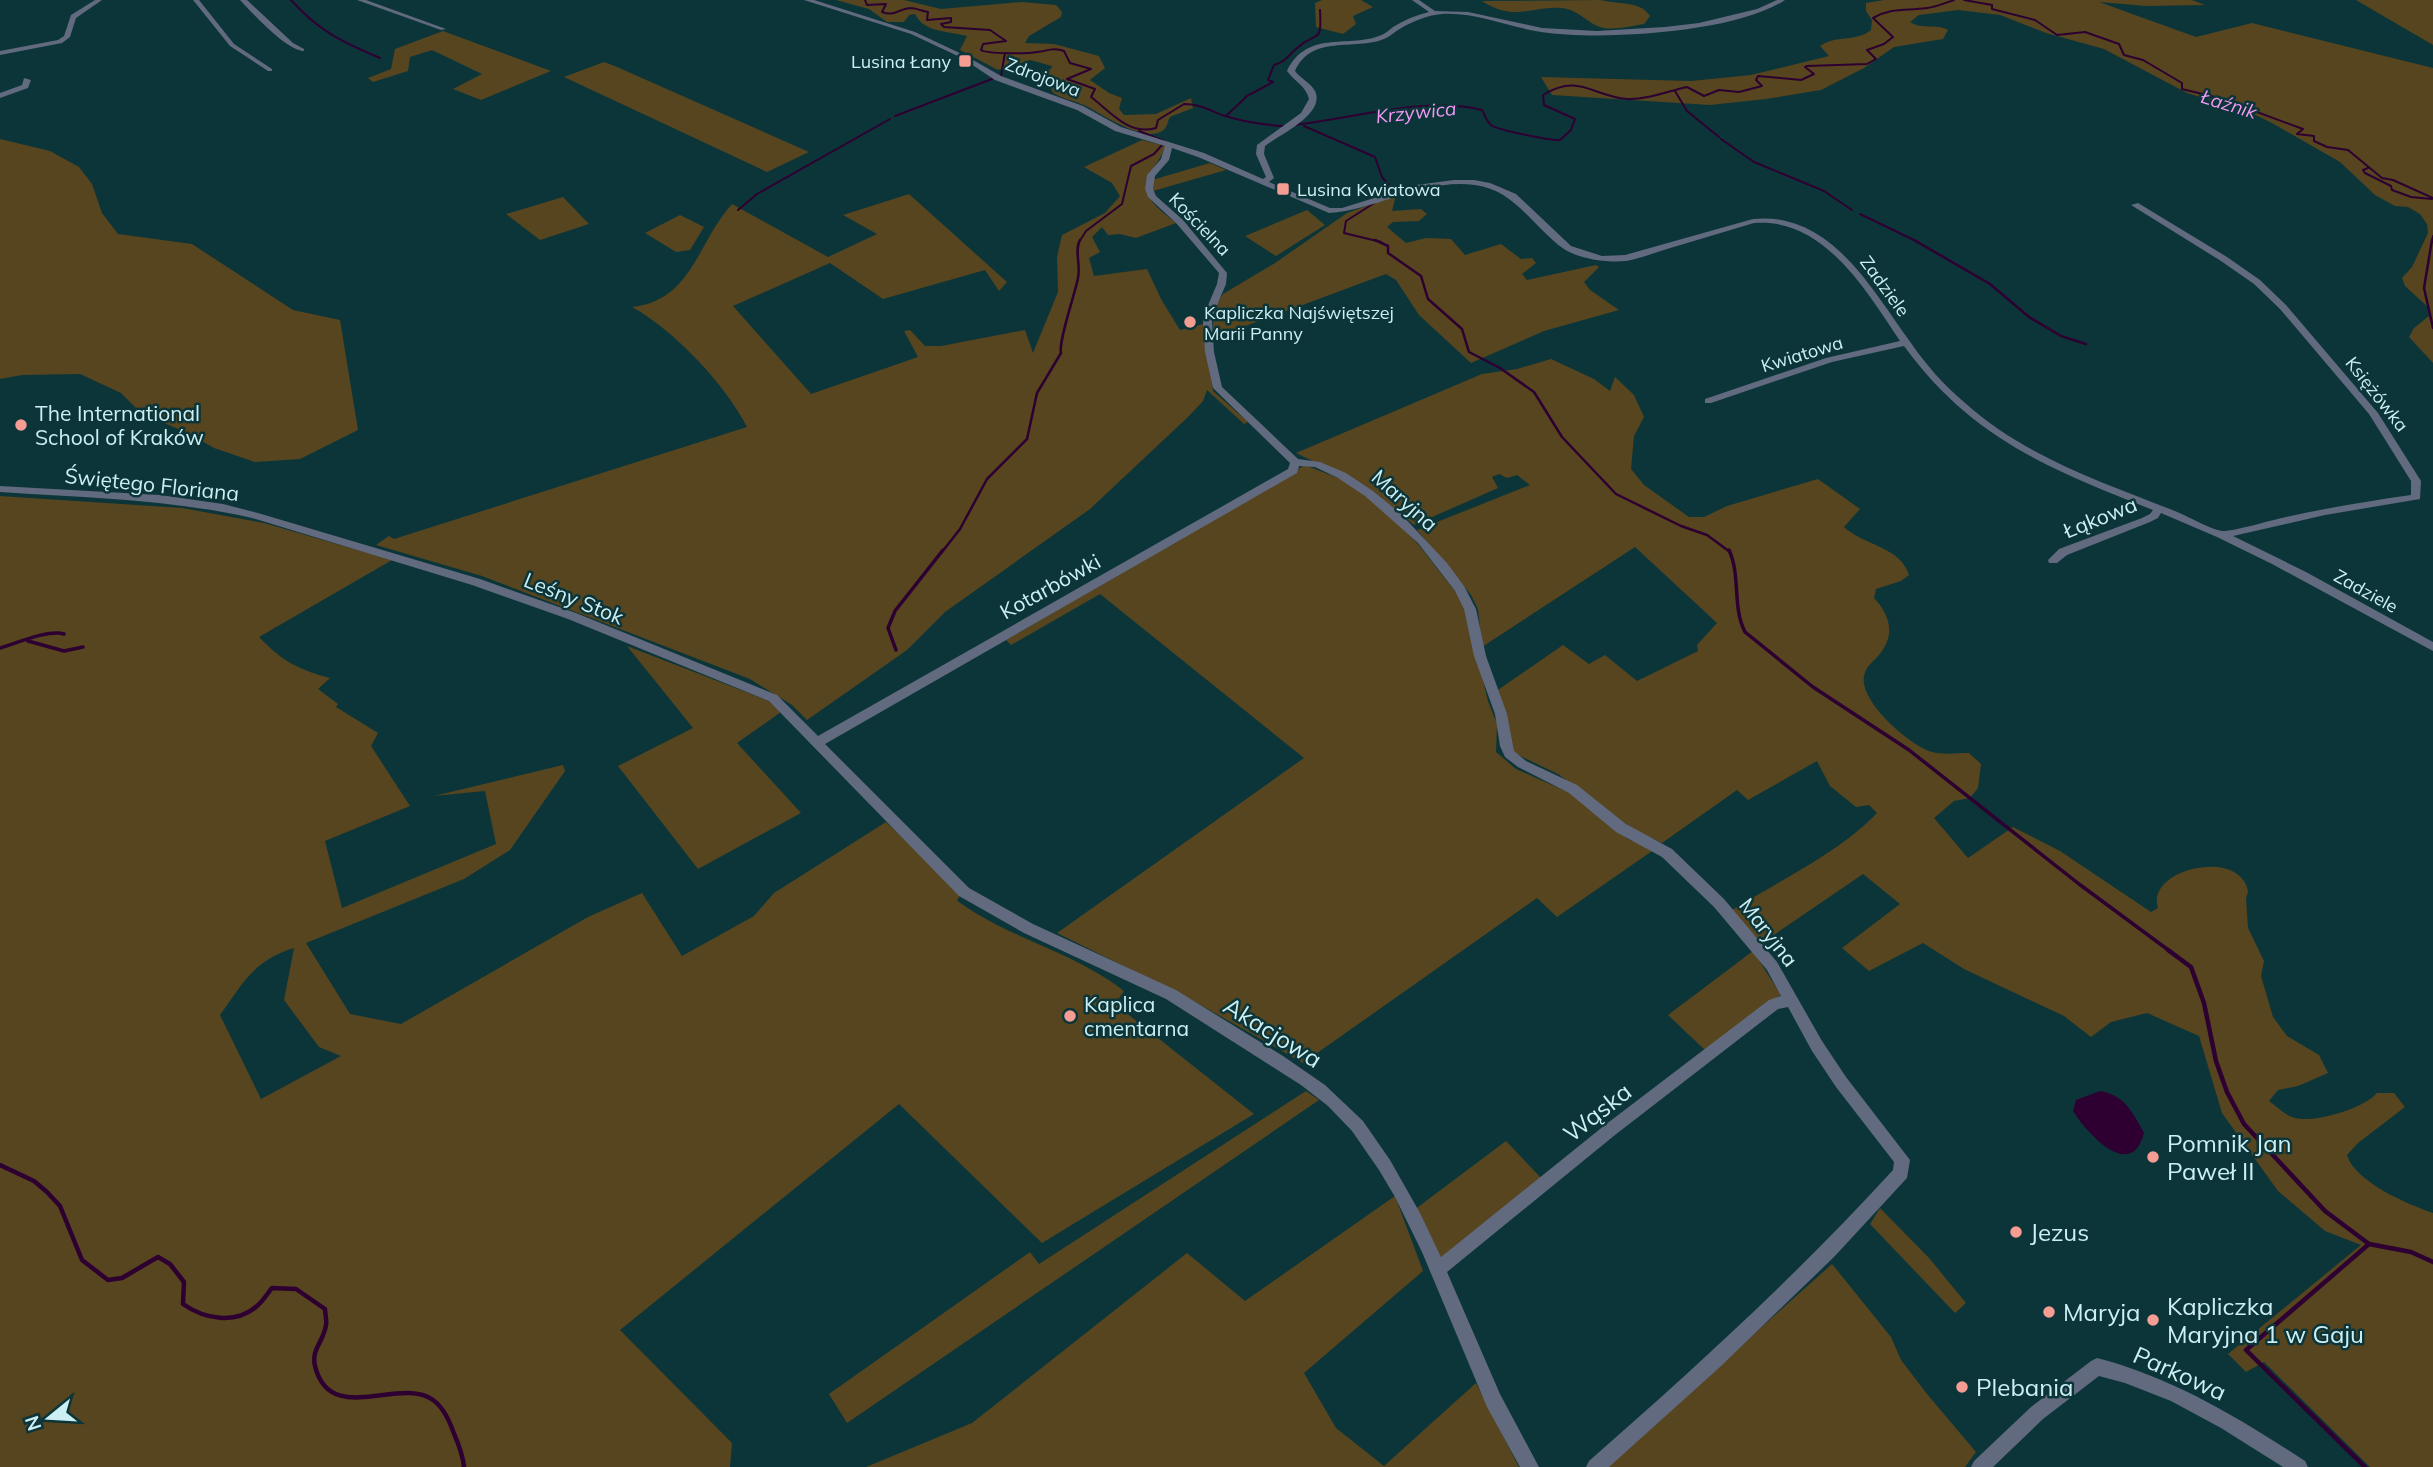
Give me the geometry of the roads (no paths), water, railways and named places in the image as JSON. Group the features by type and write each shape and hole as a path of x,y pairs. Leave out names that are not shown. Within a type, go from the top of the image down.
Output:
{"street":[{"path":"0,52 60,42 67,37 69,21 87,3 98,0"},
{"path":"196,0 232,45 270,70"},
{"path":"243,0 291,44 302,50"},
{"path":"360,0 443,29"},
{"name":"Zdrojowa","path":"807,0 913,33 964,57 998,78 1080,108 1118,129 1201,155 1266,183"},
{"path":"1415,0 1434,13"},
{"path":"1266,183 1270,178 1260,153 1261,145 1308,111 1311,91 1291,71 1300,56 1321,47 1384,37 1411,20 1434,13 1461,13 1546,31 1625,33 1747,15 1782,0"},
{"path":"0,96 25,86 27,79"},
{"name":"Kościelna","path":"1169,145 1165,160 1151,176 1149,189 1152,197 1180,222 1223,273 1223,284 1208,317 1214,377 1225,397 1295,462"},
{"name":"Zadziele","path":"1266,183 1318,207 1334,211 1416,187 1454,182 1487,185 1513,196 1568,248 1601,259 1626,258 1753,221 1786,223 1817,238 1844,256 1861,275 1906,343 1935,377 1999,434 2093,481 2221,535 2323,585 2433,647"},
{"name":"Księżówka","path":"2135,205 2224,259 2257,282 2283,307 2372,412 2416,481 2416,496 2325,512 2221,535"},
{"name":"Kwiatowa","path":"1708,401 1829,360 1906,343"},
{"name":"Maryjna","path":"1295,462 1300,461 1336,474 1371,494 1423,542 1460,590 1470,610 1480,656 1503,723 1508,754 1522,764 1573,789 1621,828 1667,853 1729,914 1772,966 1841,1082 1900,1155 1903,1165 1901,1173 1840,1242 1741,1339 1595,1467"},
{"name":"Kotarbówki","path":"818,742 1293,471 1295,462"},
{"name":"Świętego Floriana","path":"0,489 217,505 297,528"},
{"name":"Łąkowa","path":"2053,560 2063,552 2146,520 2154,516 2159,508"},
{"name":"Leśny Stok","path":"297,528 476,582 572,615 758,692 782,705 818,742"},
{"name":"Akacjowa","path":"818,742 917,847 964,892 999,915 1109,967 1141,979 1249,1042 1320,1088 1367,1139 1394,1180 1437,1270 1494,1406 1530,1467"},
{"name":"Wąska","path":"1437,1270 1609,1130 1774,1004 1791,1000"},
{"name":"Parkowa","path":"1980,1467 2036,1413 2097,1367 2131,1375 2176,1394 2242,1429 2300,1467"}],"waterway":[{"path":"291,0 311,20 332,35 380,58"},
{"name":"Krzywica","path":"865,0 867,5 886,4 882,12 886,13 910,8 928,12 927,20 951,18 951,22 941,24 944,27 990,30 1006,41 983,44 981,50 1005,53"},
{"name":"Krzywica","path":"1293,125 1413,107 1460,106 1482,110 1488,122 1495,127 1560,140 1571,130 1575,119 1544,105 1543,95 1556,89 1576,86 1615,97 1635,99 1687,87 1704,96 1719,90 1739,92 1762,86 1756,80 1758,76 1801,80 1814,74 1805,67 1807,66 1867,64 1876,59 1867,50 1884,44 1893,37 1873,18 1893,11 1930,7 1954,0"},
{"name":"Łaźnik","path":"1964,0 1992,5 1992,9 2035,20 2057,35 2085,32 2119,44 2124,55 2143,60 2182,83 2182,89 2219,98 2303,129 2297,134 2314,136 2314,141 2327,147 2348,150 2382,178 2393,180 2433,198"},
{"path":"1226,116 1247,96 1273,82 1268,80 1274,65 1317,36 1320,29 1320,10"},
{"name":"Krzywica","path":"1005,53 1032,53 1054,49 1064,51 1070,63 1091,69 1067,79 1095,89 1091,97 1121,121 1137,129 1156,128 1158,120 1184,104 1199,106 1226,116"},
{"path":"1001,76 1005,53"},
{"path":"895,116 992,79"},
{"path":"1675,91 1687,111 1719,137"},
{"name":"Krzywica","path":"1226,116 1285,126"},
{"path":"738,210 757,194 890,119"},
{"path":"1304,126 1375,157 1382,177 1392,189 1390,192"},
{"path":"1139,131 1164,141"},
{"path":"1721,139 1754,162 1824,191 1852,210"},
{"path":"1080,241 1086,231 1122,204 1131,166 1154,154 1162,145"},
{"path":"2368,168 2363,170 2365,173 2391,186 2392,190 2411,197 2432,199"},
{"path":"1377,241 1344,233 1346,221 1379,200"},
{"path":"1860,214 1915,240"},
{"path":"2432,242 2433,236"},
{"path":"1915,240 1990,284 2029,317 2061,336 2086,344"},
{"path":"2432,240 2424,288 2433,328"},
{"path":"942,552 960,529 987,479 1027,439 1037,393 1061,353 1064,329 1078,278 1080,241"},
{"path":"1377,241 1388,246 1388,253 1421,276 1428,299 1462,329 1469,352 1500,368 1534,392 1562,437 1616,494 1681,526 1707,535 1730,552"},
{"path":"896,650 888,628 895,611 943,550"},
{"path":"1730,552 1735,570 1739,612 1745,632 1813,687 1909,750 2079,884 2171,952"},
{"path":"0,648 42,635 64,634"},
{"path":"28,641 64,651 83,647"},
{"path":"2168,950 2191,967 2204,1003 2216,1061 2227,1092 2244,1124 2325,1211 2369,1244"},
{"path":"0,1165 34,1181 47,1192 60,1206 82,1260 108,1280 122,1278 158,1257 170,1264 184,1282 183,1304 200,1313 220,1318 249,1312 272,1288 296,1289 325,1309 326,1325 314,1360 323,1384 335,1394 350,1397 402,1393 419,1394 433,1400 450,1422 464,1467"},
{"path":"2365,1467 2246,1350 2369,1244"},
{"path":"2369,1244 2411,1252 2433,1262"}],"place":[{"name":"Lusina Łany","path":"965,61"},
{"name":"Lusina Kwiatowa","path":"1283,189"},
{"name":"Kapliczka Najświętszej Marii Panny","path":"1190,322"},
{"name":"The International School of Kraków","path":"21,425"},
{"name":"Kaplica cmentarna","path":"1070,1016"},
{"name":"Pomnik Jan Paweł II","path":"2153,1157"},
{"name":"Jezus","path":"2016,1232"},
{"name":"Maryja","path":"2049,1312"},
{"name":"Kapliczka Maryjna 1 w Gaju","path":"2153,1320"},
{"name":"Plebania","path":"1962,1387"}]}
